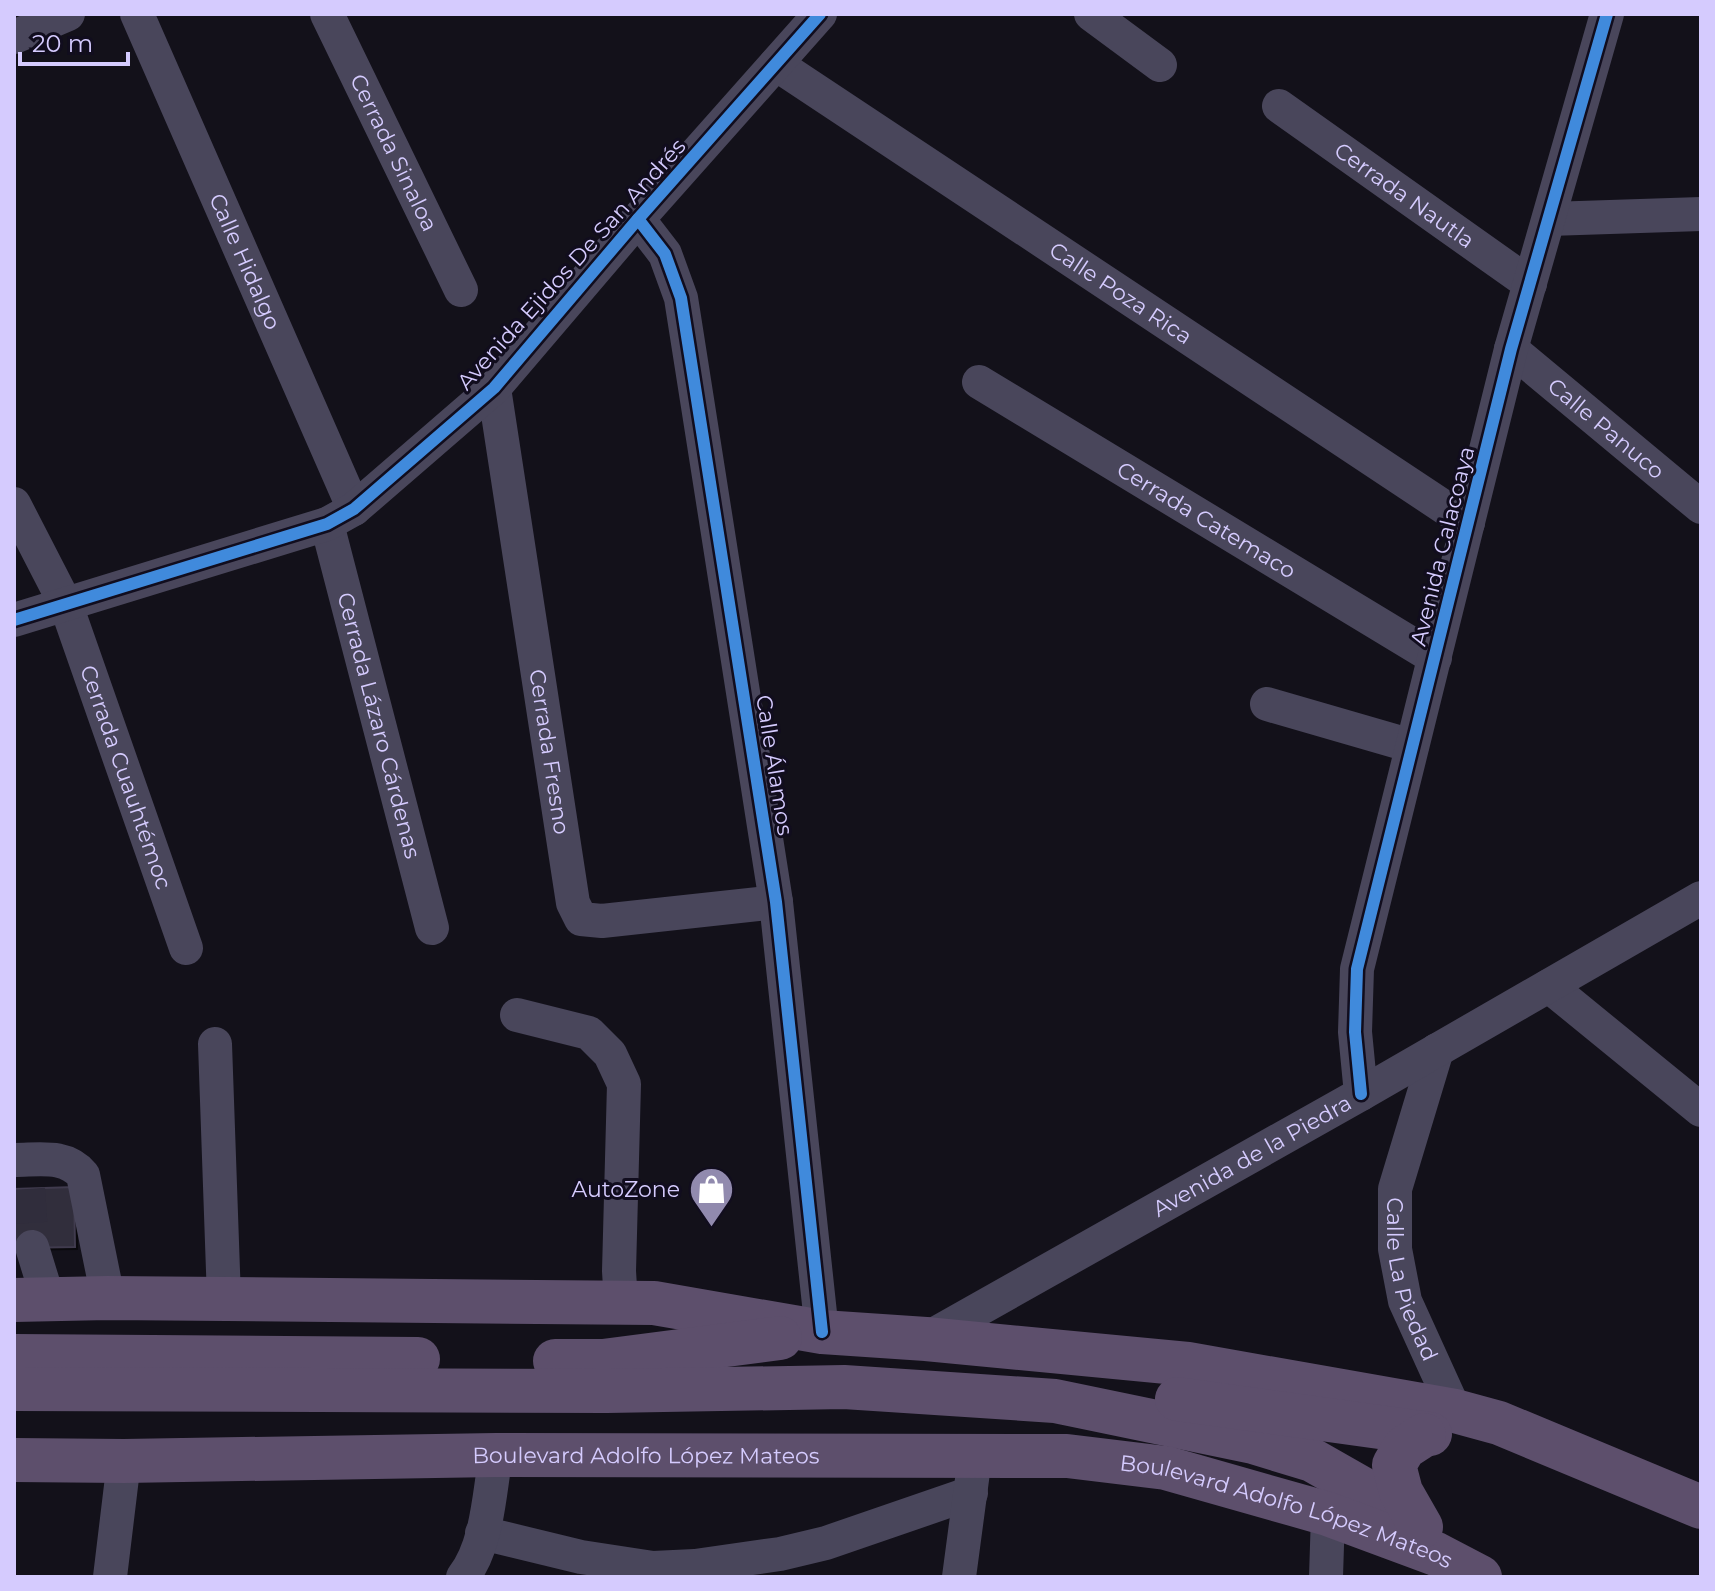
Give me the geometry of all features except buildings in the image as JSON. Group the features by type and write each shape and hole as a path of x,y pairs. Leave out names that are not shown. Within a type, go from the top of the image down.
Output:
{"main road":[{"name":"Boulevard Adolfo López Mateos","path":"31,1300 654,1303 822,1332 1188,1364 1439,1423 1499,1423 1701,1507"},
{"name":"Boulevard Adolfo López Mateos","path":"16,1373 603,1361 822,1332"},
{"name":"Boulevard Adolfo López Mateos","path":"16,1373 607,1391 844,1387 1055,1401 1253,1442 1312,1460 1370,1493 1436,1554"},
{"path":"1439,1423 1404,1448 1394,1465 1394,1472 1401,1492 1436,1554 1480,1577"},
{"name":"Boulevard Adolfo López Mateos","path":"14,1460 496,1455 973,1474 1067,1456 1166,1468 1328,1514 1436,1554"}],"street":[{"path":"14,37 68,14"},
{"name":"Calle Hidalgo","path":"137,14 341,517"},
{"name":"Cerrada Sinaloa","path":"327,14 461,290"},
{"name":"Avenida Ejidos De San Andrés","path":"14,620 341,517 494,388 638,219 820,14"},
{"path":"1091,14 1160,65"},
{"name":"Avenida Calacoaya","path":"1361,1094 1355,1032 1357,969 1511,349 1607,14"},
{"name":"Calle Poza Rica","path":"776,64 1468,523"},
{"name":"Cerrada Nautla","path":"1279,106 1530,284"},
{"path":"1549,219 1701,214"},
{"name":"Calle Álamos","path":"638,219 665,254 681,298 776,902 822,1332"},
{"name":"Calle Panuco","path":"1511,349 1701,507"},
{"name":"Cerrada Catemaco","path":"979,382 1435,658"},
{"name":"Cerrada Fresno","path":"494,388 576,911 581,919 602,921 776,902"},
{"name":"Cerrada Cuauhtémoc","path":"14,504 66,605 186,948"},
{"name":"Cerrada Lázaro Cárdenas","path":"341,517 432,928"},
{"path":"1267,704 1412,746"},
{"name":"Avenida de la Piedra","path":"926,1339 1701,898"},
{"path":"1549,986 1701,1110"},
{"path":"517,1015 589,1033 610,1054 624,1084 619,1271 621,1303"},
{"path":"215,1044 224,1299"},
{"name":"Calle La Piedad","path":"1437,1050 1395,1189 1395,1249 1405,1301 1439,1423"},
{"path":"23,1170 55,1160 73,1164 83,1175 108,1298"},
{"path":"31,1300 32,1247"},
{"path":"463,1577 482,1533 496,1455"},
{"path":"110,1577 124,1461"},
{"path":"482,1533 581,1557 653,1568 695,1566 780,1554 826,1543 973,1474"},
{"path":"959,1577 973,1474"},
{"path":"1326,1577 1328,1514"}],"tunnel":[{"path":"28,1189 32,1247"}],"cycle path":[{"path":"14,620 327,524 354,509 494,388 638,219 820,14"},
{"path":"1361,1094 1355,1032 1357,969 1511,349 1607,14"},
{"path":"638,219 665,254 681,298 776,902 822,1332"}],"place":[{"name":"AutoZone","path":"711,1228"}]}
